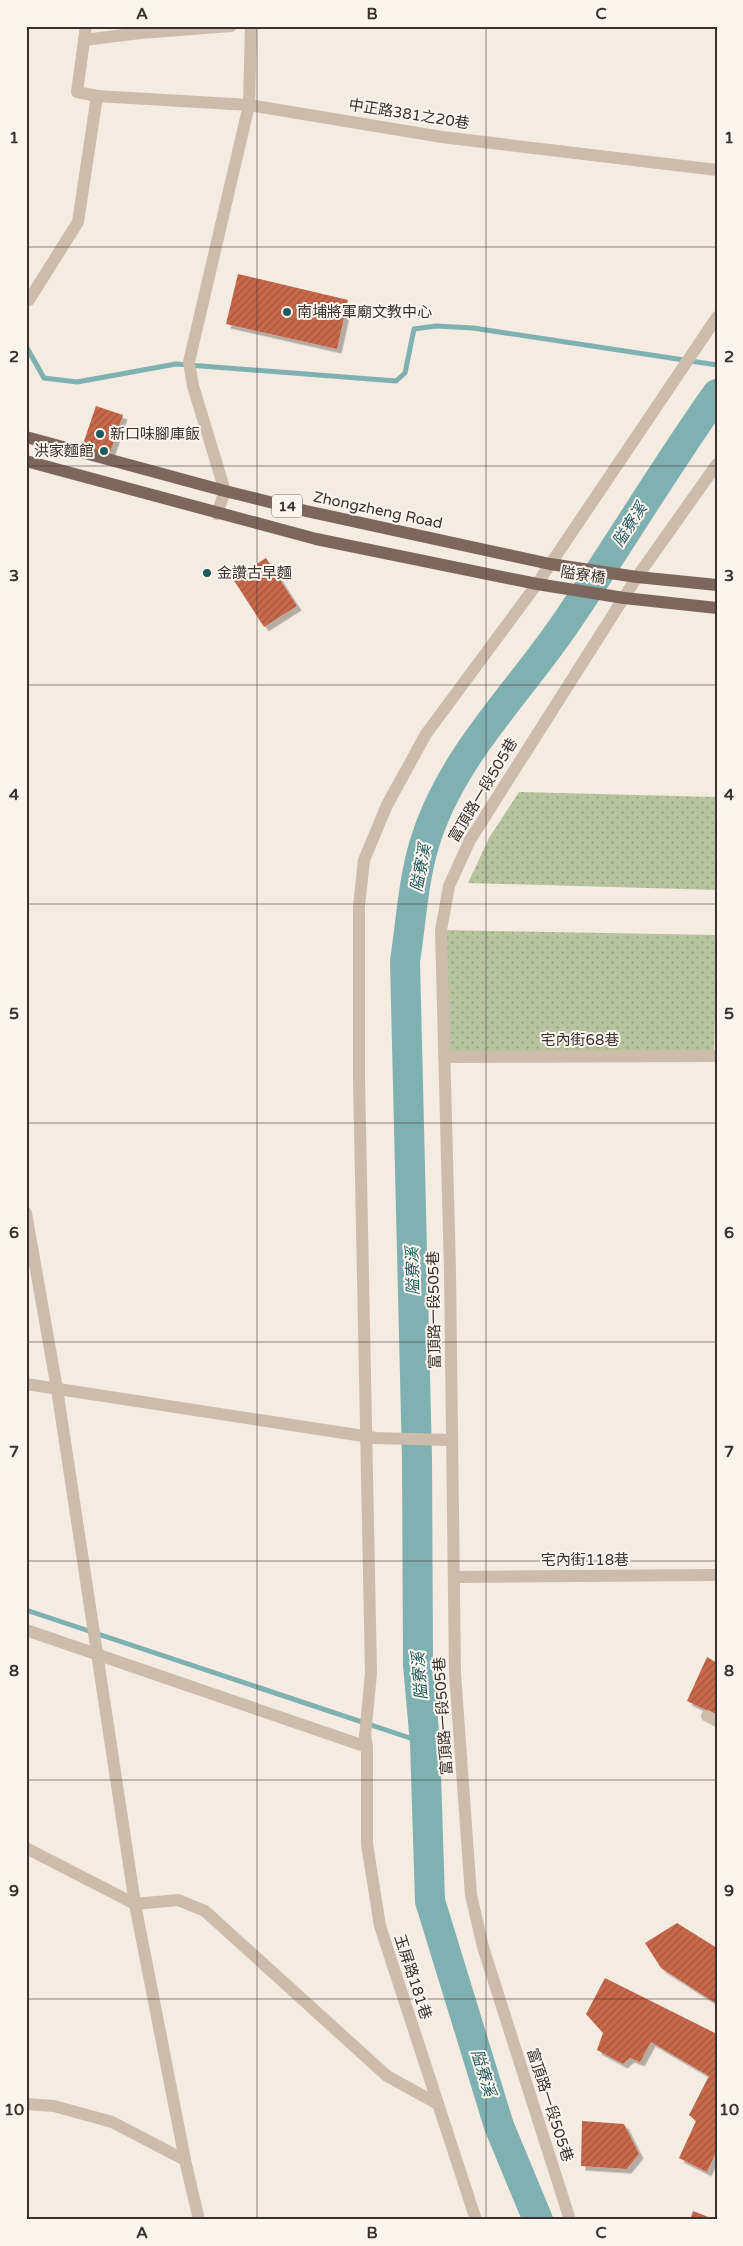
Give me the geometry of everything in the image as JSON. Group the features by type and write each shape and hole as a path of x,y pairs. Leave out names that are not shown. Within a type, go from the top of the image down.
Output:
{"main road":[{"name":"Zhongzheng Road","path":"26,437 225,491 550,564"},
{"name":"14","path":"26,461 217,514 316,539 537,584"},
{"name":"隘寮橋","path":"550,564 637,577"},
{"name":"14","path":"637,577 717,584"},
{"name":"隘寮橋","path":"537,584 624,598"},
{"name":"14","path":"624,598 717,608"}],"street":[{"path":"30,300 78,222 97,96 78,92 86,26"},
{"path":"84,40 141,30 231,26"},
{"path":"217,514 225,491 193,386 189,362 249,105 251,26"},
{"name":"中正路381之20巷","path":"97,96 249,105 442,137 717,170"},
{"name":"玉屏路181巷","path":"476,2220 380,1926 366,1844 366,1742 371,1673 372,1437 359,1079 360,906 364,860 387,805 426,734 537,584 717,317"},
{"name":"富頂路一段505巷","path":"570,2220 483,1947 471,1895 455,1674 454,1577 446,1440 444,1057 441,930 449,886 470,840 637,577 717,464"},
{"name":"宅內街68巷","path":"444,1057 717,1056"},
{"path":"26,1212 57,1389 135,1904 198,2220"},
{"path":"26,1384 372,1437 446,1440"},
{"name":"宅內街118巷","path":"454,1577 717,1575"},
{"path":"26,1630 366,1742"},
{"path":"26,1848 135,1904 178,1900 205,1911 387,2076 438,2104"},
{"path":"26,2104 54,2106 112,2122 185,2160"}],"green space":[{"path":"519,792 717,797 717,890 468,883 489,838"},
{"path":"441,930 717,935 714,1056 450,1057"}],"building":[{"name":"南埔將軍廟文教中心","path":"238,274 348,300 337,349 226,324"},
{"path":"96,406 123,415 108,459 81,450"},
{"path":"266,558 297,606 264,627 233,579"},
{"path":"707,1657 717,1663 717,1715 687,1701"},
{"path":"677,1923 717,1948 717,2004 661,1968 645,1943"},
{"path":"605,1978 717,2034 717,2150 707,2172 679,2158 696,2121 689,2115 709,2076 651,2042 640,2062 630,2058 623,2064 597,2050 603,2033 586,2014"},
{"path":"582,2121 624,2124 639,2154 627,2169 581,2166"},
{"path":"693,2211 716,2220 690,2220"}],"waterway":[{"path":"26,346 44,378 77,382 176,364 396,381 405,373 414,329 436,326 473,328 717,365"},
{"name":"隘寮溪","path":"538,2220 499,2126 430,1901 425,1743 418,1665 417,1459 405,961 420,859 435,814 449,785 484,731 563,627 717,394"},
{"path":"26,1610 425,1743"}],"place":[{"name":"南埔將軍廟文教中心","path":"287,312"},
{"name":"新口味腳庫飯","path":"100,434"},
{"name":"洪家麵館","path":"104,451"},
{"name":"金讚古早麵","path":"207,573"}]}
